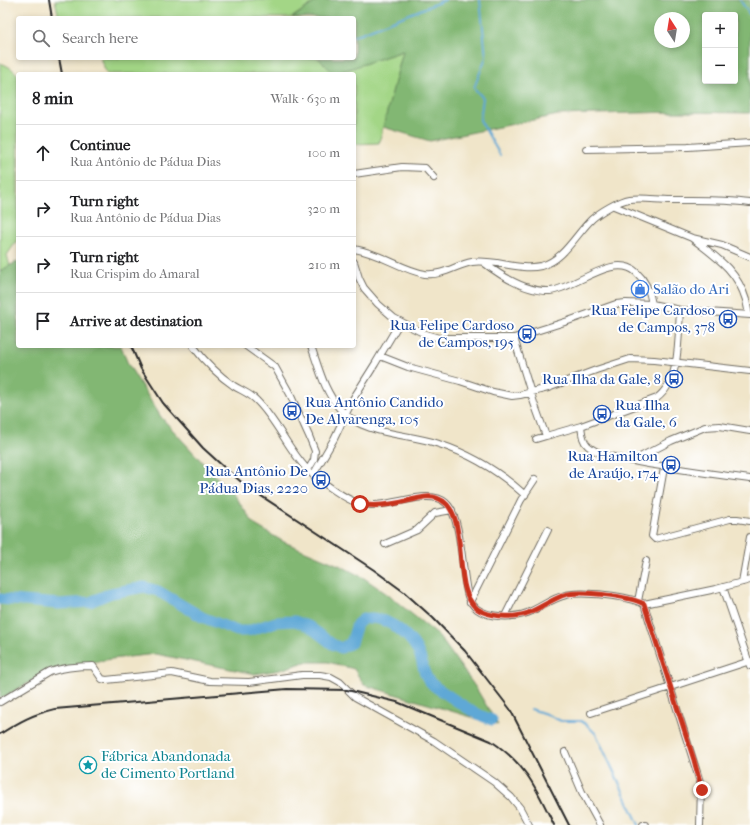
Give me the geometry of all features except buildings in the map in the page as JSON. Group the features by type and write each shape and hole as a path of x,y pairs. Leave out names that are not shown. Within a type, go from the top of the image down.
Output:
{"street":[{"path":"586,149 688,147 750,143"},
{"path":"356,174 402,167 425,168 434,178"},
{"path":"356,250 372,253 414,271 425,274 437,273 472,262 534,267 543,265 556,258 565,250 584,226 595,217 630,199 712,199 750,203"},
{"path":"614,206 692,238 722,245 750,257"},
{"path":"356,268 364,288 378,304 400,322 432,337 514,338 616,304 626,303 652,304 680,310 750,315 744,293 732,272 713,254 692,238"},
{"path":"483,262 509,279 528,288 550,291 560,289 608,268 624,266 633,270 641,277 648,288 652,304"},
{"path":"536,439 581,426 657,398 668,387 673,377 676,362 680,310"},
{"path":"311,472 334,439 353,399 400,322"},
{"path":"514,338 546,436"},
{"path":"195,348 205,361 223,378 257,400 311,472 342,495 360,504 379,505 431,496 445,501 452,510 458,533 466,590 470,602 477,609 484,612 514,616 528,613 558,598 575,593 593,594 638,601 644,604 750,580"},
{"path":"249,348 275,367 292,400 315,451 311,472"},
{"path":"312,348 324,384 330,396 341,410 356,421 391,434 439,444 474,458 524,495"},
{"path":"380,356 408,367 460,381 493,392 512,396 548,388 596,370 630,360 676,362 750,371"},
{"path":"581,426 582,436 588,446 599,452 621,459 664,468 750,479"},
{"path":"635,461 642,456 701,428 720,426 750,430"},
{"path":"664,468 652,536 655,539 730,520 738,519 750,521"},
{"path":"470,602 524,495 535,479"},
{"path":"385,544 417,530 435,513 452,510"},
{"path":"505,616 548,530"},
{"path":"742,582 750,537"},
{"path":"638,601 646,560"},
{"path":"590,713 749,662 723,587"},
{"path":"644,604 701,785 700,825"},
{"path":"0,702 50,672 58,669 82,666 93,666 102,679 106,680 172,674 206,680 249,682 302,675 320,675 331,677 340,682 355,697 434,741 494,782 511,797 520,808 529,825"},
{"path":"565,752 582,792 600,825"}],"green space":[{"path":"55,0 318,0 294,16 59,16"},
{"path":"318,0 750,0 750,113 676,112 558,115 430,141 383,127 403,51 340,72 332,72 320,60 356,60 356,16 295,16"},
{"path":"403,51 379,143 356,144 356,72 340,72"},
{"path":"101,60 320,60 332,72 106,72"},
{"path":"0,63 16,73 16,242 7,255 10,266 0,271"},
{"path":"16,262 16,348 122,348 128,364 161,417 233,494 255,525 284,542 341,566 364,578 387,594 439,636 476,688 498,725 364,685 354,669 328,662 305,662 280,670 255,674 156,654 111,659 82,664 44,674 0,699 0,271"}],"waterway":[{"path":"356,35 445,0"},
{"path":"480,0 486,57 474,88 483,98 480,120 500,155"},
{"path":"740,0 750,15"},
{"path":"0,599 59,604 90,602 111,593 144,587 158,591 202,617 237,631 248,631 276,622 295,621 310,627 332,644 341,648 351,643 357,624 363,619 380,619 401,631 413,643 420,656 427,678 434,686 470,710 492,720"},
{"path":"531,709 561,721 581,721 596,734 639,825"}],"railway":[{"path":"49,0 52,16"},
{"path":"59,60 62,72"},
{"path":"132,348 141,369 163,403 203,448 226,469 246,486 374,570 404,592 433,618 465,651 510,709 569,825"},
{"path":"0,734 26,719 55,709 287,689 347,690 397,702 491,741 514,759 522,768 536,788 554,825"}],"place":[{"name":"Salão do Ari","path":"640,289"},
{"name":"Rua Felipe Cardoso de Campos, 378","path":"728,319"},
{"name":"Rua Felipe Cardoso de Campos, 195","path":"527,334"},
{"name":"Rua Ilha da Gale, 8","path":"674,379"},
{"name":"Rua Antônio Candido De Alvarenga, 105","path":"292,411"},
{"name":"Rua Ilha da Gale, 6","path":"602,414"},
{"name":"Rua Hamilton de Araújo, 174","path":"671,465"},
{"name":"Rua Antônio De Pádua Dias, 2220","path":"321,480"},
{"name":"Fábrica Abandonada de Cimento Portland","path":"88,765"}],"route":[{"path":"360,504 379,505 398,503 423,496 431,496 445,501 452,510 455,519 464,579 470,602 477,609 484,612 498,615 522,615 558,598 575,593 617,597 638,601 644,604 694,760 702,790"}]}
